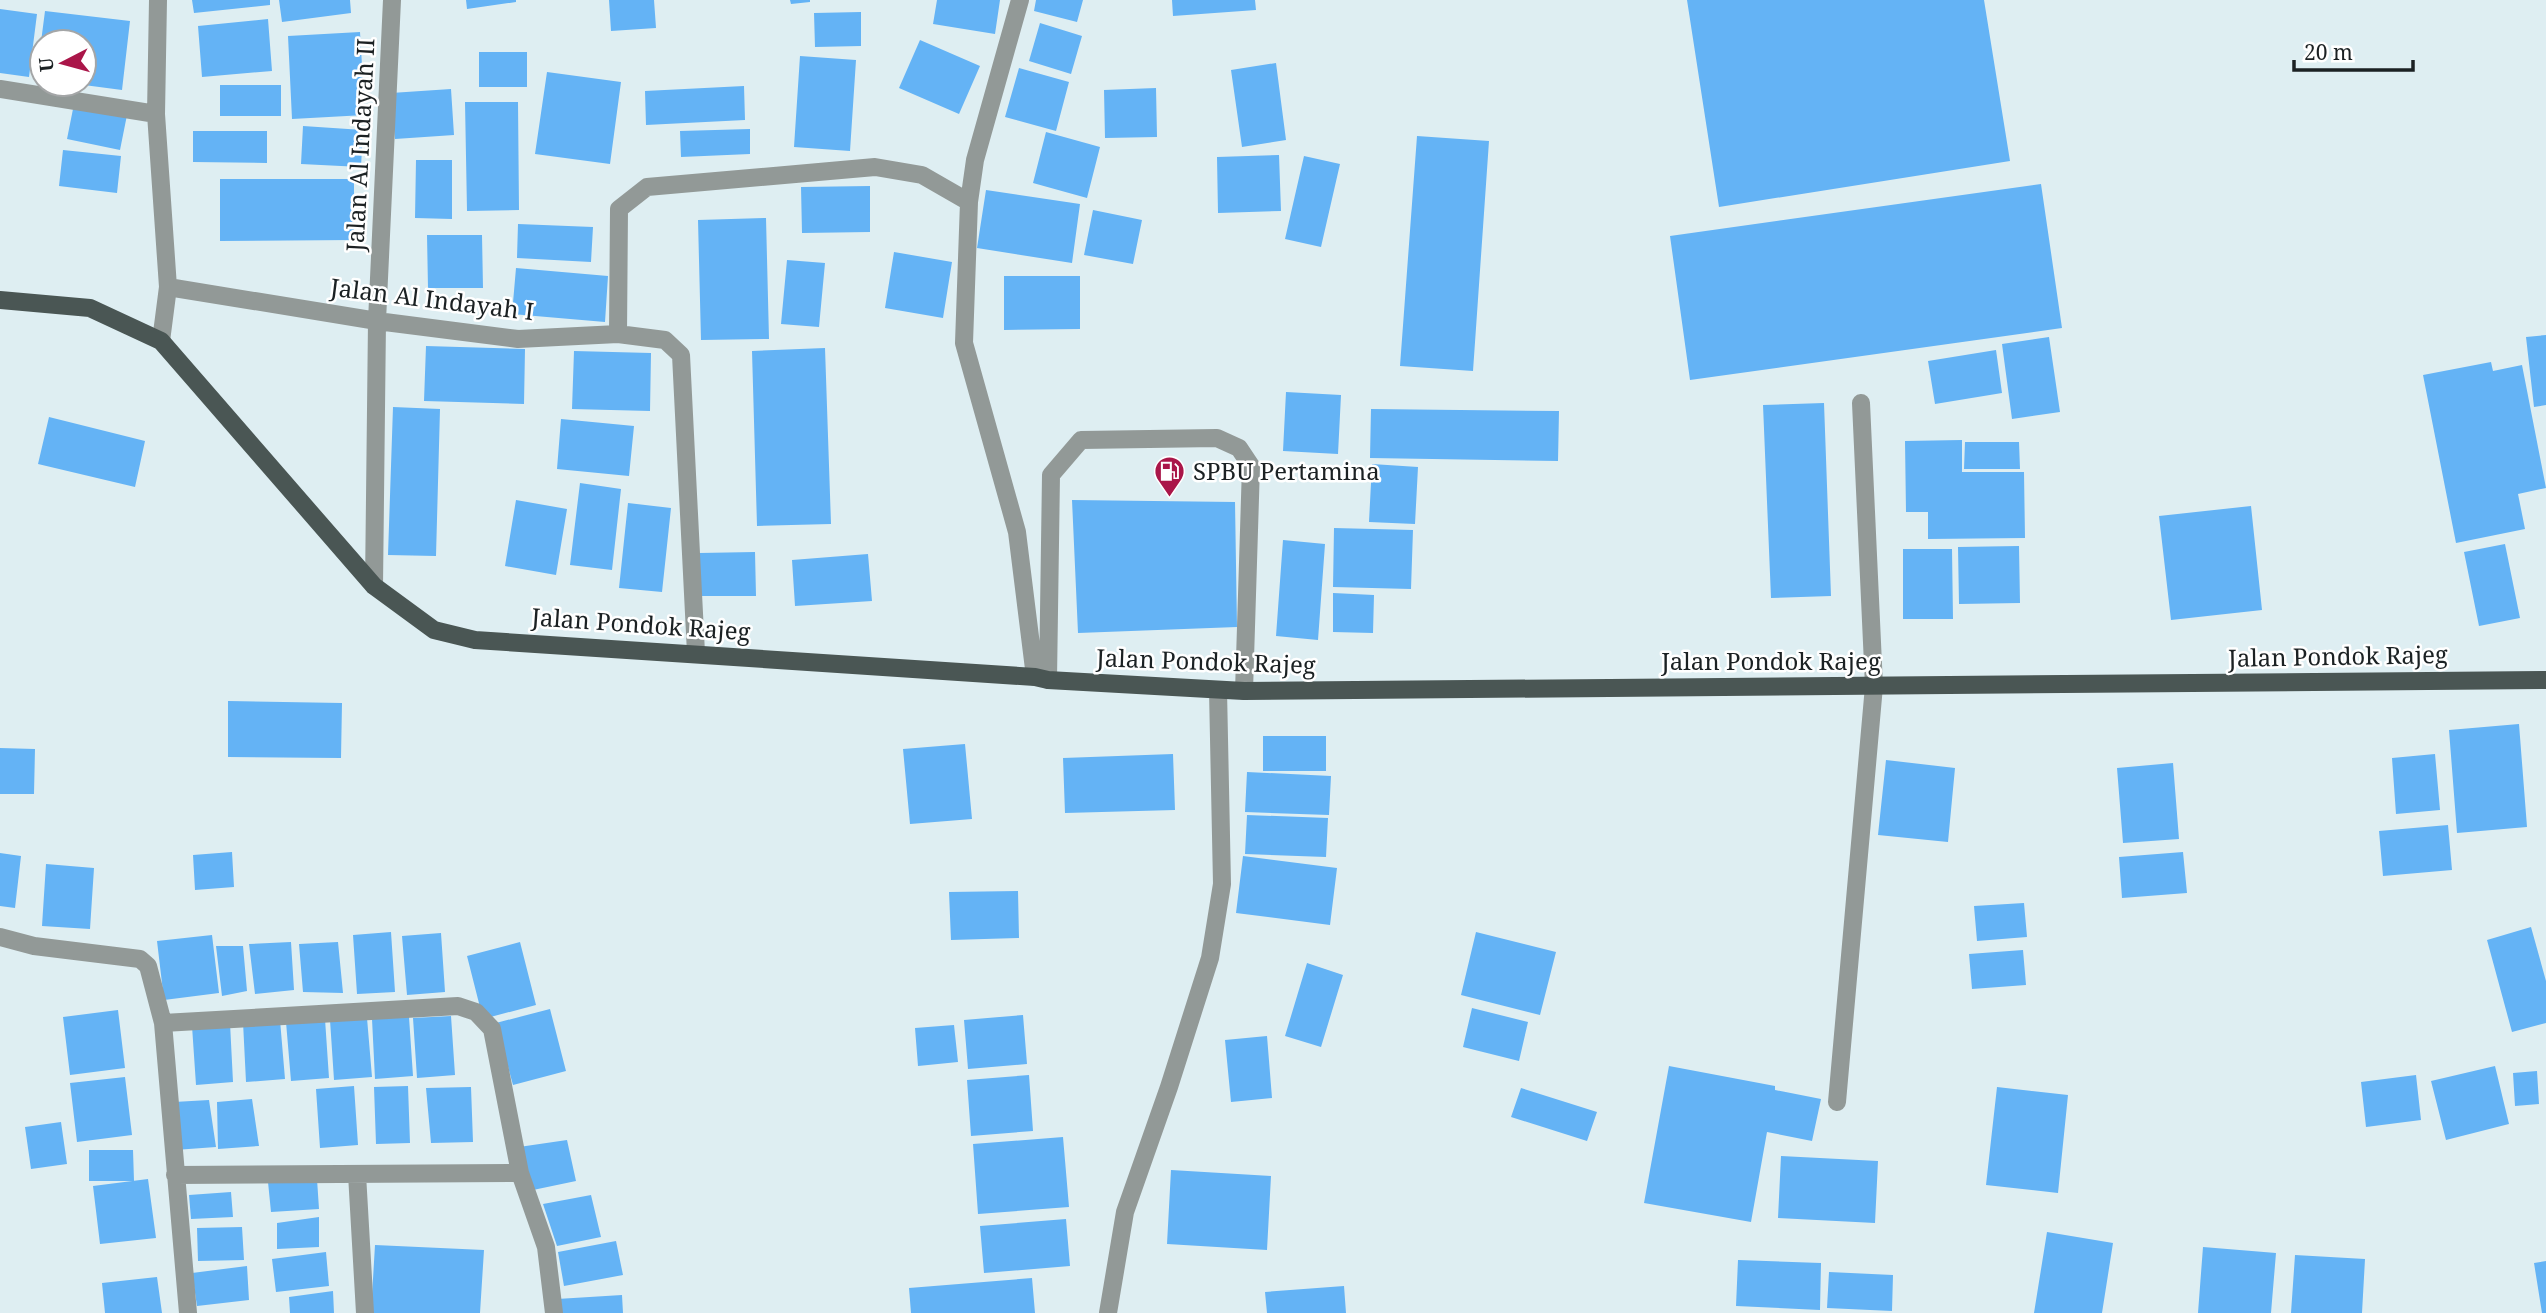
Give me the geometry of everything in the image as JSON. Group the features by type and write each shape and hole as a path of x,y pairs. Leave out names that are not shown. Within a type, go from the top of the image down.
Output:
{"main road":[{"name":"Jalan Pondok Rajeg","path":"0,300 90,308 161,341 374,586 434,630 475,640 1244,691 2546,680"}],"street":[{"path":"158,0 156,114 168,287 161,341"},
{"name":"Jalan Al Indayah II","path":"374,586 377,321 392,0"},
{"path":"1020,0 975,160 969,202 964,343 1017,532 1041,679"},
{"path":"0,89 156,114"},
{"path":"618,334 619,209 647,187 875,167 922,175 969,202"},
{"name":"Jalan Al Indayah I","path":"168,287 377,321 519,339 618,334 666,340 681,355 696,653"},
{"path":"1837,1102 1874,686 1861,403"},
{"path":"1041,679 1051,475 1081,440 1217,438 1239,448 1251,466 1244,691"},
{"path":"1108,1313 1125,1212 1170,1087 1210,958 1222,884 1218,690"},
{"path":"0,937 34,946 140,959 148,966 163,1023 188,1313"},
{"path":"163,1023 458,1006 476,1012 492,1028 520,1172 546,1247 554,1313"},
{"path":"176,1175 520,1172"},
{"path":"357,1174 365,1313"}],"building":[{"path":"192,0 270,0 270,5 194,13"},
{"path":"279,0 350,0 351,13 282,22"},
{"path":"466,0 516,0 516,2 467,9"},
{"path":"609,0 654,0 656,28 611,31"},
{"path":"790,0 810,0 810,2 791,4"},
{"path":"937,0 1000,0 995,34 933,24"},
{"path":"1036,0 1083,0 1077,22 1034,11"},
{"path":"1172,0 1255,0 1256,10 1173,16"},
{"path":"1687,0 1984,0 2010,161 1719,207"},
{"path":"0,9 37,14 35,28 28,28 28,77 0,73"},
{"path":"45,11 130,21 122,90 98,87 98,28 43,28"},
{"path":"861,12 861,46 815,47 814,13"},
{"path":"268,19 272,71 202,77 198,26"},
{"path":"1040,23 1082,36 1071,74 1029,61"},
{"path":"360,32 365,115 292,119 288,36"},
{"path":"920,40 980,66 959,114 899,88"},
{"path":"479,52 527,52 527,87 479,87"},
{"path":"800,56 856,60 850,151 794,147"},
{"path":"1276,63 1286,140 1242,147 1231,70"},
{"path":"1019,68 1069,82 1056,131 1005,117"},
{"path":"547,72 621,82 610,164 535,154"},
{"path":"220,85 281,85 281,116 220,116"},
{"path":"744,86 745,120 646,125 645,91"},
{"path":"1156,88 1157,137 1105,138 1104,90"},
{"path":"451,89 454,135 395,139 391,93"},
{"path":"465,102 518,102 519,210 467,211"},
{"path":"74,104 127,115 120,150 67,139"},
{"path":"303,126 363,130 361,167 301,164"},
{"path":"750,129 750,154 681,157 680,131"},
{"path":"193,131 267,131 267,163 193,162"},
{"path":"1046,132 1100,147 1087,198 1033,183"},
{"path":"1417,136 1489,141 1473,371 1400,366"},
{"path":"63,150 121,156 117,193 59,186"},
{"path":"1279,155 1281,211 1218,213 1217,157"},
{"path":"1304,156 1340,164 1321,247 1285,239"},
{"path":"416,160 452,160 452,219 415,218"},
{"path":"220,179 354,179 354,240 220,241"},
{"path":"2041,184 2062,328 1690,380 1670,236"},
{"path":"870,186 870,232 802,233 801,187"},
{"path":"986,190 1080,204 1072,263 977,248"},
{"path":"1093,210 1142,220 1133,264 1084,255"},
{"path":"766,218 769,339 701,340 698,220"},
{"path":"518,224 593,227 591,262 517,258"},
{"path":"427,235 482,235 483,288 428,288"},
{"path":"894,252 952,262 943,318 885,308"},
{"path":"787,260 825,263 819,327 781,324"},
{"path":"516,268 608,276 605,322 512,314"},
{"path":"1004,276 1080,276 1080,329 1004,330"},
{"path":"2546,335 2546,405 2534,407 2526,337"},
{"path":"2049,337 2060,412 2012,419 2002,344"},
{"path":"426,346 525,349 524,404 424,401"},
{"path":"825,348 831,524 757,526 752,351"},
{"path":"1996,350 2002,393 1935,404 1928,361"},
{"path":"574,351 651,353 650,411 572,409"},
{"path":"2491,362 2493,371 2522,365 2546,488 2518,494 2525,529 2456,543 2423,375"},
{"path":"1286,392 1341,395 1338,454 1283,451"},
{"path":"1824,403 1831,596 1771,598 1763,405"},
{"path":"393,407 440,409 436,556 388,555"},
{"path":"1371,409 1559,411 1558,461 1370,458"},
{"path":"49,417 145,441 135,487 38,464"},
{"path":"561,419 634,426 629,476 557,469"},
{"path":"1962,440 1962,472 2024,472 2025,538 1928,539 1928,512 1906,512 1905,441"},
{"path":"1965,442 2019,442 2020,469 1964,469"},
{"path":"1372,464 1418,467 1415,524 1369,522"},
{"path":"580,483 621,489 612,570 570,565"},
{"path":"516,500 567,509 556,575 505,566"},
{"path":"1072,500 1235,502 1237,627 1078,633"},
{"path":"628,503 671,508 662,592 619,588"},
{"path":"2251,506 2262,610 2171,620 2159,516"},
{"path":"1334,528 1413,530 1411,589 1333,587"},
{"path":"1283,540 1325,544 1318,640 1276,636"},
{"path":"2505,544 2520,618 2479,626 2464,552"},
{"path":"2019,546 2020,603 1959,604 1958,547"},
{"path":"1903,549 1952,549 1953,619 1903,619"},
{"path":"755,552 756,596 700,596 699,553"},
{"path":"868,554 872,601 795,606 792,560"},
{"path":"1333,593 1374,595 1373,633 1333,632"},
{"path":"228,701 342,703 341,758 228,757"},
{"path":"2519,724 2527,827 2457,833 2449,730"},
{"path":"1263,736 1326,736 1326,771 1263,771"},
{"path":"965,744 972,819 910,824 903,749"},
{"path":"0,748 35,749 34,794 0,794"},
{"path":"1173,754 1175,810 1065,813 1063,758"},
{"path":"2435,754 2440,810 2396,814 2392,758"},
{"path":"1886,760 1955,768 1948,842 1878,835"},
{"path":"2173,763 2179,839 2123,843 2117,768"},
{"path":"1247,772 1331,776 1329,815 1245,812"},
{"path":"1247,815 1328,818 1326,857 1245,854"},
{"path":"2448,825 2452,870 2383,876 2379,831"},
{"path":"232,852 234,887 195,890 193,855"},
{"path":"2183,852 2187,893 2122,898 2119,857"},
{"path":"0,853 21,856 15,908 0,906"},
{"path":"1243,856 1337,868 1330,925 1236,913"},
{"path":"46,864 94,868 90,929 42,926"},
{"path":"1018,891 1019,938 951,940 949,892"},
{"path":"2024,903 2027,937 1977,941 1974,906"},
{"path":"2531,927 2546,981 2546,1023 2512,1032 2487,940"},
{"path":"391,932 395,992 357,994 353,935"},
{"path":"1476,932 1556,952 1540,1015 1461,995"},
{"path":"441,933 445,992 407,995 402,936"},
{"path":"212,935 219,993 164,1000 157,941"},
{"path":"291,942 294,990 255,994 249,944"},
{"path":"338,942 343,993 303,992 299,944"},
{"path":"520,942 536,1005 483,1019 467,956"},
{"path":"216,946 243,946 247,991 222,996"},
{"path":"2023,950 2026,985 1972,989 1969,954"},
{"path":"1307,963 1343,975 1321,1047 1285,1036"},
{"path":"1472,1008 1528,1022 1519,1061 1463,1047"},
{"path":"550,1009 566,1071 513,1085 496,1023"},
{"path":"118,1010 125,1068 70,1075 63,1017"},
{"path":"1023,1015 1027,1064 968,1069 964,1020"},
{"path":"451,1016 455,1075 417,1078 413,1018"},
{"path":"409,1017 413,1076 375,1079 372,1019"},
{"path":"367,1018 372,1077 334,1080 330,1020"},
{"path":"325,1019 329,1078 291,1081 286,1022"},
{"path":"280,1020 285,1079 246,1082 243,1022"},
{"path":"230,1023 233,1082 196,1085 192,1026"},
{"path":"954,1025 958,1062 918,1066 915,1028"},
{"path":"1267,1036 1272,1098 1231,1102 1225,1040"},
{"path":"1669,1066 1775,1086 1775,1090 1821,1099 1812,1141 1767,1132 1751,1222 1644,1203"},
{"path":"2495,1066 2509,1124 2446,1140 2431,1081"},
{"path":"2537,1071 2539,1104 2515,1106 2513,1073"},
{"path":"1029,1075 1033,1131 971,1136 967,1080"},
{"path":"2416,1075 2421,1120 2366,1127 2361,1082"},
{"path":"125,1077 132,1135 77,1142 70,1083"},
{"path":"354,1086 358,1145 320,1148 316,1089"},
{"path":"408,1086 410,1143 376,1144 374,1087"},
{"path":"471,1087 473,1142 431,1143 426,1088"},
{"path":"1997,1087 2068,1095 2058,1193 1986,1185"},
{"path":"1521,1088 1597,1112 1587,1141 1511,1117"},
{"path":"252,1099 259,1146 218,1149 217,1102"},
{"path":"209,1100 216,1147 175,1150 174,1102"},
{"path":"61,1122 67,1164 31,1169 25,1127"},
{"path":"1063,1137 1069,1207 978,1214 973,1144"},
{"path":"567,1140 576,1181 533,1190 519,1147"},
{"path":"89,1150 133,1150 134,1181 89,1181"},
{"path":"1781,1156 1878,1161 1875,1223 1778,1218"},
{"path":"1171,1170 1271,1176 1267,1250 1167,1244"},
{"path":"148,1179 156,1238 100,1244 93,1186"},
{"path":"317,1179 319,1209 271,1212 268,1182"},
{"path":"231,1192 233,1217 191,1219 189,1195"},
{"path":"591,1195 601,1237 557,1246 543,1204"},
{"path":"319,1217 319,1247 277,1249 277,1223"},
{"path":"1066,1219 1070,1266 984,1273 980,1226"},
{"path":"242,1227 244,1260 198,1261 197,1228"},
{"path":"2047,1232 2113,1243 2102,1313 2034,1313"},
{"path":"616,1241 623,1275 564,1286 558,1252"},
{"path":"375,1245 484,1250 480,1313 371,1313"},
{"path":"2203,1247 2276,1253 2271,1313 2198,1313"},
{"path":"326,1252 329,1286 276,1292 272,1259"},
{"path":"2295,1255 2365,1259 2362,1313 2291,1313"},
{"path":"1738,1260 1821,1263 1820,1310 1736,1306"},
{"path":"2546,1261 2546,1313 2542,1313 2534,1263"},
{"path":"247,1266 249,1300 197,1306 192,1273"},
{"path":"1829,1272 1893,1275 1892,1311 1827,1308"},
{"path":"157,1277 162,1313 105,1313 102,1283"},
{"path":"1032,1278 1035,1313 911,1313 909,1288"},
{"path":"1344,1286 1346,1313 1267,1313 1265,1292"},
{"path":"333,1291 334,1313 290,1313 289,1297"},
{"path":"622,1295 623,1313 558,1313 557,1299"}],"place":[{"name":"SPBU Pertamina","path":"1170,499"}]}
